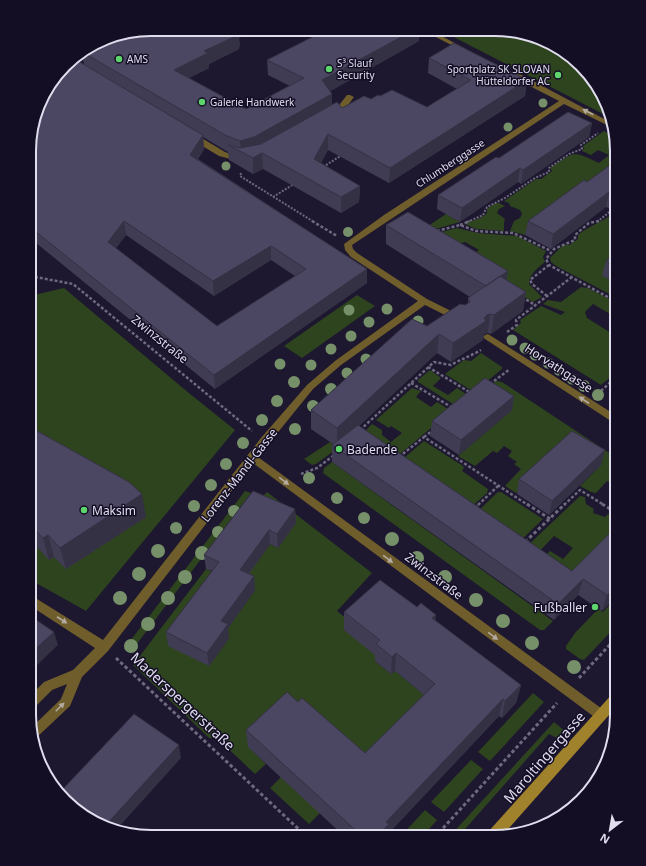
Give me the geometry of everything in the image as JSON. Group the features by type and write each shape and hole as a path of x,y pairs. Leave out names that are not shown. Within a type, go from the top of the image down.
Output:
{"main road":[{"name":"Maroltingergasse","path":"499,830 610,705"}],"street":[{"path":"437,36 474,54"},
{"path":"509,72 606,121"},
{"path":"326,118 339,111 350,97"},
{"name":"Chlumberggasse","path":"348,244 381,220 565,100"},
{"path":"182,131 222,154 241,160 253,158"},
{"path":"348,244 349,250 354,255 424,301 462,320"},
{"name":"Lorenz-Mandl-Gasse","path":"36,698 48,686 77,674 104,647 265,441 310,387 338,363 424,301"},
{"name":"Horvathgasse","path":"491,339 610,416"},
{"name":"Zwinzstraße","path":"252,458 601,715"},
{"path":"36,603 104,647"},
{"name":"Lorenz-Mandl-Gasse","path":"37,730 66,702 77,674"}],"path":[{"path":"432,232 460,225 483,215 488,207 497,201 505,198 534,178 549,172 549,168 569,154 582,149 581,145 593,136 586,133"},
{"path":"321,168 348,152"},
{"path":"241,160 240,176 348,244"},
{"path":"273,197 300,181"},
{"path":"610,212 597,222 589,223 575,235 575,240 563,244 551,252 546,259 549,265 610,298"},
{"path":"460,225 476,231 517,235 551,252"},
{"path":"547,296 532,284 530,280 549,265"},
{"name":"Zwinzstraße","path":"36,277 73,284 265,441"},
{"path":"359,431 434,362 451,365 460,359 469,357 491,339 509,332 517,325 516,320 572,277"},
{"path":"521,297 535,305"},
{"path":"487,386 522,360"},
{"path":"428,367 475,395"},
{"path":"610,382 600,390 610,396"},
{"path":"411,383 456,410"},
{"path":"600,410 610,401"},
{"path":"398,459 435,428"},
{"path":"424,437 550,519"},
{"path":"283,481 317,468 335,454"},
{"path":"473,510 498,486"},
{"path":"523,544 580,490 610,509"},
{"path":"441,830 610,645"},
{"name":"Maderspergerstraße","path":"104,647 300,830"}],"green space":[{"name":"Sportplatz SK SLOVAN Hütteldorfer AC","path":"452,36 510,37 525,40 553,51 576,70 586,81 595,93 604,114"},
{"path":"604,131 609,134 610,176 580,194 525,235 510,231 514,221 520,218 522,214 520,210 510,206 509,203 504,201 536,179 541,179 552,171 550,168 564,158 578,154 599,163 609,155 598,150 591,155 582,151 584,149 583,146"},
{"path":"495,203 505,206 499,209 497,213 505,219 504,231 476,229 465,224 487,213 487,209"},
{"path":"446,214 460,222 425,232 428,226"},
{"path":"610,216 610,270 603,276 610,280 610,294 551,262 550,258 563,245 569,245 578,239 578,235"},
{"path":"457,228 478,233 517,236 546,251 543,257 545,262 532,274 529,280 529,284 542,297 533,302 451,253 470,256 479,250 465,242 458,244 430,235"},
{"path":"581,287 588,288 610,299 610,314 593,304 585,312 587,318 610,332 610,378 601,385 513,330 521,323 520,320 541,306 561,315 565,312 543,304 548,300 561,302"},
{"path":"64,288 235,430 86,611 36,583 36,295"},
{"path":"357,295 375,306 302,358 284,346"},
{"path":"481,353 502,367 502,369 474,392 445,374 464,360 471,361"},
{"path":"430,370 441,378 433,386 448,395 457,388 469,396 456,406 418,382 418,380"},
{"path":"496,381 502,382 610,453 610,483 607,481 596,493 580,486 601,465 569,445 516,493 505,486 521,469 514,464 517,462 508,456 512,451 504,446 497,453 493,451 475,466 458,456 512,410 483,392"},
{"path":"412,388 421,391 416,397 431,407 437,402 448,409 449,413 394,459 360,436 372,424 382,430 382,435 391,442 402,433 391,426 389,428 376,420"},
{"path":"424,441 463,466 464,468 462,471 488,489 487,493 469,509 398,463"},
{"path":"330,442 338,448 316,464 312,465 304,459"},
{"path":"332,462 553,621 544,630 540,630 533,625 323,473 324,468"},
{"path":"245,491 251,493 130,653 124,649"},
{"path":"267,492 372,573 337,611 351,622 378,658 375,661 391,674 395,671 433,702 360,774 248,746 266,764 255,774 217,738 209,738 133,665 206,569 221,575 209,666 229,638 223,635 255,590 241,584 270,544 278,548 254,505"},
{"path":"498,492 501,492 543,519 516,545 475,514"},
{"path":"580,496 585,497 586,504 594,509 593,513 605,517 608,514 610,515 610,536 566,578 541,560 550,551 563,559 573,548 554,536 535,556 524,549"},
{"path":"610,604 610,632 584,660 580,659 566,649 566,646 575,633 598,609 603,612"},
{"path":"533,693 544,702 490,761 478,752"},
{"path":"554,722 566,732 559,739 549,734 464,830 455,830"},
{"path":"471,760 483,769 444,812 431,802"},
{"path":"281,777 320,813 309,824 270,788"},
{"path":"425,810 437,820 428,830 406,830"}],"building":[{"path":"143,36 236,36 204,51 208,53 174,70 246,109 304,78 267,60 314,36 403,36 322,80 332,94 254,137 240,141 225,135 87,55 93,51 121,40"},
{"path":"454,43 527,80 390,168 328,134 314,159 360,186 341,197 262,153 253,158 228,145 240,148 261,144 337,102 342,108 364,96 371,99 392,90 427,107 471,80 429,58"},
{"path":"79,61 203,135 190,155 367,269 214,375 36,232 36,151 40,121 51,93 64,75","holes":["124,221 213,281 271,246 306,269 217,326 108,242"]},
{"path":"568,112 592,123 523,170 520,168 462,208 438,195 496,157 499,158"},
{"path":"610,165 610,193 553,234 528,221 584,180 587,182"},
{"path":"408,212 508,271 486,286 386,225"},
{"path":"610,258 610,263 606,261"},
{"path":"500,276 526,292 494,315 487,315 484,318 486,321 453,343 439,334 337,428 311,410 412,319 427,326 460,304 465,305 470,302 468,298"},
{"path":"485,378 514,396 461,440 432,421"},
{"path":"358,425 572,571 610,533 610,592 607,595 583,579 558,604 332,445"},
{"name":"Maksim","path":"36,430 129,482 142,494 60,548 48,535 43,538 36,531"},
{"path":"572,431 605,450 552,501 519,479"},
{"path":"253,491 295,509 277,534 269,530 240,570 254,576 221,621 228,624 207,653 166,632 219,562 204,555"},
{"path":"380,580 417,607 421,603 436,615 432,618 521,685 505,701 503,699 386,822 389,824 383,830 355,830 246,730 287,692 298,702 302,698 365,753 435,684 396,653 392,657 376,644 380,640 344,612"},
{"path":"36,620 54,632 36,649"},
{"path":"134,714 179,745 109,822 93,815 75,802 63,789"}],"place":[{"name":"AMS","path":"119,59"},
{"name":"S³ Slauf Security","path":"329,69"},
{"name":"Sportplatz SK SLOVAN Hütteldorfer AC","path":"558,75"},
{"name":"Galerie Handwerk","path":"202,102"},
{"name":"Badende","path":"339,449"},
{"name":"Maksim","path":"84,510"},
{"name":"Fußballer","path":"595,607"}]}
